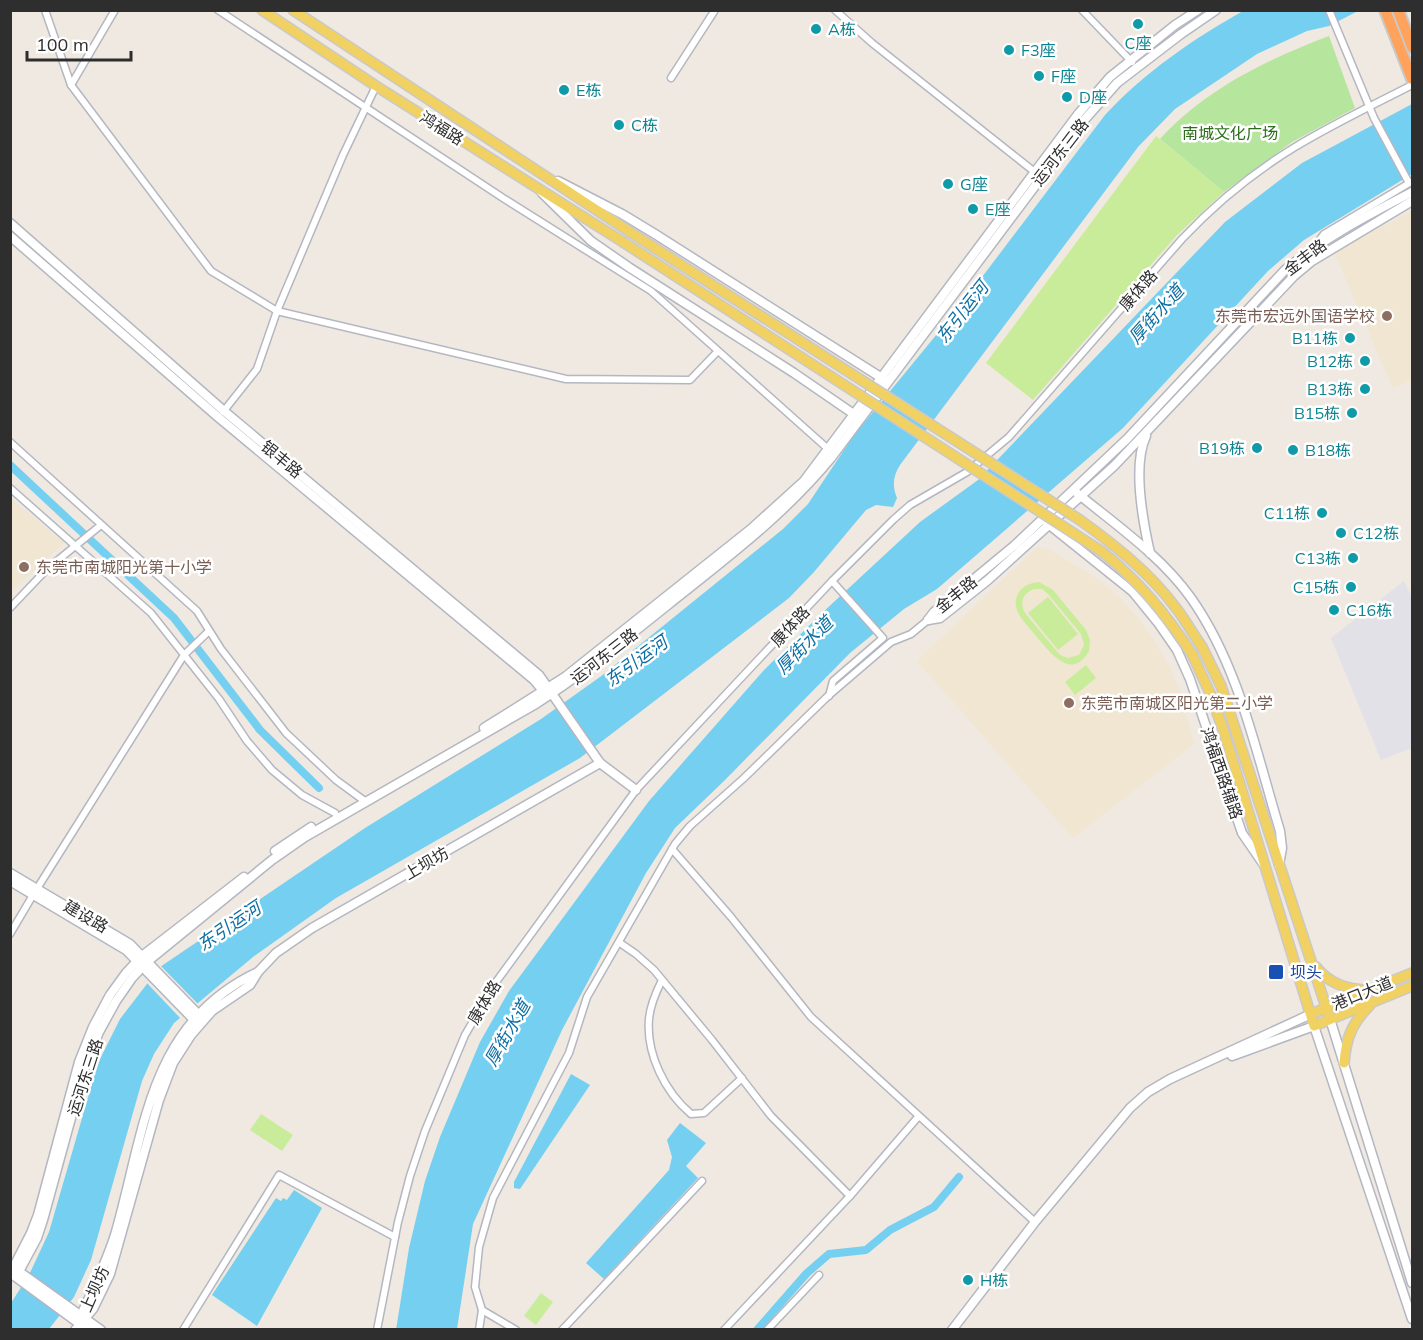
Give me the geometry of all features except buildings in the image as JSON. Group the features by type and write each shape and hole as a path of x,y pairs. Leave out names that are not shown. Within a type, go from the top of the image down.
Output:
{"highway":[{"path":"1385,10 1413,79"},
{"path":"1398,10 1413,47"}],"main road":[{"name":"鸿福路","path":"262,10 376,86 623,242 1101,551 1127,571 1167,616 1192,654 1210,693 1314,1026"},
{"name":"鸿福路","path":"293,10 630,232 1080,520 1134,561 1177,609 1202,647 1221,686 1330,1019"},
{"path":"1311,960 1322,974 1335,983 1351,990 1369,991"},
{"name":"港口大道","path":"1311,1014 1413,973"},
{"name":"港口大道","path":"1314,1026 1413,986"},
{"path":"1344,1063 1345,1045 1350,1030 1372,1002"}],"street":[{"path":"45,10 71,84 211,271 277,311 566,379 690,380 717,352"},
{"path":"71,84 115,10"},
{"path":"218,10 502,198 651,291 827,448"},
{"path":"670,78 715,10"},
{"path":"835,10 881,50 1037,175"},
{"path":"1082,10 1137,67"},
{"name":"运河东三路","path":"549,691 570,683 772,520 809,484 1037,175 1086,104 1110,77 1130,60 1198,10"},
{"name":"运河东三路","path":"1037,175 1117,83 1216,10"},
{"path":"1314,248 1324,234 1375,202 1411,185 1374,118 1329,10"},
{"name":"康体路","path":"377,1329 403,1199 417,1153 475,1014 495,982 636,790 832,581 901,512 967,472 1009,437 1182,239 1219,204 1264,168 1295,147 1413,85"},
{"path":"221,414 256,369 277,311 376,86"},
{"path":"544,174 638,224 884,380"},
{"name":"金丰路","path":"1077,493 1285,270 1314,248 1411,185"},
{"path":"537,188 591,241 857,416"},
{"name":"金丰路","path":"928,620 934,612 1046,522 1151,428 1294,276 1312,261 1413,201"},
{"name":"银丰路","path":"10,224 221,414"},
{"name":"银丰路","path":"10,236 549,691 600,763 636,790"},
{"name":"运河东三路","path":"142,962 272,860 305,837 363,800 549,691 767,516 804,481 827,448 857,416"},
{"path":"1150,554 1142,506 1140,465 1145,438 1151,428"},
{"path":"10,442 98,527 197,611 221,649 286,733 336,780 363,800"},
{"path":"10,488 151,613 272,770 302,795 335,813"},
{"path":"1077,493 1165,567 1190,597 1211,631 1232,675 1280,831 1282,848 1279,865"},
{"name":"鸿福西路辅路","path":"1046,522 1133,592 1177,650 1190,679 1242,833 1265,867"},
{"path":"10,608 47,569 98,527"},
{"path":"828,696 833,681 883,638 832,581"},
{"path":"479,1329 482,1310 475,1287 479,1246 493,1198 569,1053 587,997 620,944 672,849 690,826 744,778 828,696 891,642 910,634 928,620"},
{"path":"10,934 184,655 209,631"},
{"name":"上坝坊","path":"81,1322 107,1260 159,1076 176,1041 206,1007 245,978 258,972 276,953 312,928 600,763"},
{"name":"运河东三路","path":"16,1274 38,1215 85,1044 110,995 142,962 268,856 301,832 363,800"},
{"path":"672,849 731,917 811,1017 918,1118 958,1150 1035,1222"},
{"name":"建设路","path":"10,873 35,891"},
{"name":"建设路","path":"10,881 35,891 121,937 196,1018"},
{"path":"620,944 636,954 662,980 771,1116 850,1196"},
{"path":"662,980 655,994 649,1018 650,1046 663,1080 679,1104 691,1114 705,1113 742,1078"},
{"path":"952,1329 1035,1222 1130,1108 1148,1092 1170,1079 1311,1014"},
{"path":"1330,1019 1413,1283"},
{"path":"1170,1079 1314,1026 1413,1319"},
{"path":"724,1329 850,1196 918,1118"},
{"path":"183,1329 279,1175 395,1237"},
{"path":"562,1329 702,1181"},
{"path":"16,1274 67,1309 88,1329"},
{"path":"767,1329 819,1275"},
{"path":"482,1310 516,1329"},
{"path":"81,1322 101,1329"}],"shaded area":[{"name":"东莞市宏远外国语学校","path":"1412,211 1412,380 1393,388 1334,252"},
{"name":"东莞市南城阳光第十小学","path":"10,498 64,543 11,591 10,591"},
{"name":"东莞市南城区阳光第二小学","path":"1037,547 1050,550 1098,579 1138,618 1168,664 1179,690 1194,744 1073,838 917,661"},
{"path":"1404,581 1412,598 1412,748 1381,760 1331,638"}],"green space":[{"name":"南城文化广场","path":"1329,36 1355,108 1292,142 1224,192 1160,139 1197,105 1238,78 1282,55"},
{"path":"1156,136 1224,192 1177,235 1033,400 986,363"},
{"path":"1039,582 1053,590 1086,630 1090,640 1089,651 1082,660 1075,664 1068,664 1054,656 1017,610 1016,598 1019,592 1025,586","holes":["1034,589 1042,589 1081,634 1084,645 1079,655 1068,658 1060,655 1025,613 1022,605 1025,595"]},
{"path":"1048,597 1078,634 1058,650 1028,613"},
{"path":"1086,665 1096,678 1075,695 1065,682"},
{"path":"261,1114 293,1135 282,1151 250,1130"},
{"path":"541,1293 553,1302 536,1325 524,1316"}],"water":[{"name":"东引运河","path":"1243,11 1358,11 1329,26 1307,31 1257,54 1175,109 1138,147 900,465 895,477 894,489 897,498 893,507 876,505 866,510 789,598 580,758 336,898 253,957 174,1023 154,1054 142,1081 91,1260 74,1297 49,1329 11,1330 11,1303 29,1275 49,1232 98,1063 120,1019 160,967 365,828 541,719 600,677 783,529 808,504 854,435 960,306 1105,115 1137,84 1170,57"},
{"name":"厚街水道","path":"1412,104 1412,174 1304,240 1268,271 1123,428 937,589 904,609 850,653 675,828 646,873 562,1030 473,1224 457,1329 396,1330 409,1248 425,1181 440,1137 480,1042 509,991 649,801 764,670 920,522 978,480 1225,222 1302,163"},
{"path":"571,1074 590,1085 520,1189 514,1188 514,1182"},
{"path":"680,1123 706,1143 686,1166 698,1178 604,1279 586,1263 669,1170 672,1157 667,1140"},
{"path":"294,1190 322,1208 257,1326 212,1295 276,1198 281,1201 283,1198 287,1200"}],"pier":[{"path":"159,964 199,1005 182,1020 145,981"}],"waterway":[{"path":"10,465 174,618 260,730 319,788"},
{"path":"757,1330 807,1273 829,1254 866,1250 890,1230 934,1207 959,1177"}],"place":[{"name":"C座","path":"1138,24"},
{"name":"A栋","path":"816,29"},
{"name":"F3座","path":"1009,50"},
{"name":"F座","path":"1039,76"},
{"name":"E栋","path":"564,90"},
{"name":"D座","path":"1067,97"},
{"name":"C栋","path":"619,125"},
{"name":"G座","path":"948,184"},
{"name":"E座","path":"973,209"},
{"name":"东莞市宏远外国语学校","path":"1387,316"},
{"name":"B11栋","path":"1350,338"},
{"name":"B12栋","path":"1365,361"},
{"name":"B13栋","path":"1365,389"},
{"name":"B15栋","path":"1352,413"},
{"name":"B19栋","path":"1257,448"},
{"name":"B18栋","path":"1293,450"},
{"name":"C11栋","path":"1322,513"},
{"name":"C12栋","path":"1341,533"},
{"name":"C13栋","path":"1353,558"},
{"name":"东莞市南城阳光第十小学","path":"24,567"},
{"name":"C15栋","path":"1351,587"},
{"name":"C16栋","path":"1334,610"},
{"name":"东莞市南城区阳光第二小学","path":"1069,703"},
{"name":"坝头","path":"1276,972"},
{"name":"H栋","path":"968,1280"}]}
